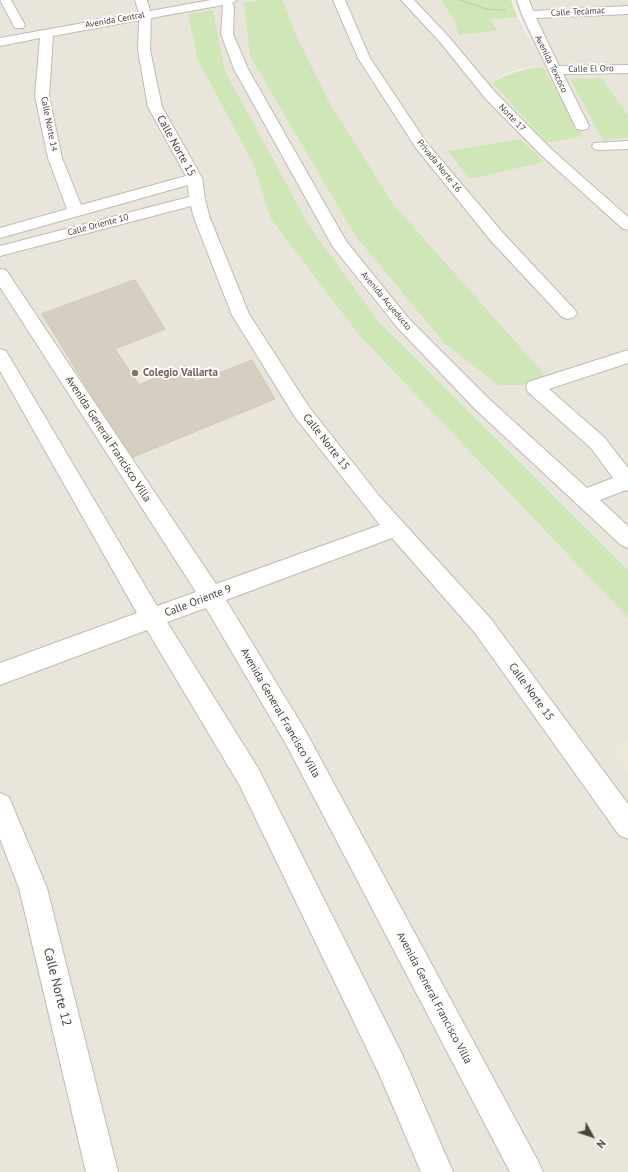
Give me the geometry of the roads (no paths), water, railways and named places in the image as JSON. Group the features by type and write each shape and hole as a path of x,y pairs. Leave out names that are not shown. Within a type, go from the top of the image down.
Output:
{"street":[{"path":"5,0 19,25"},
{"name":"Privada Norte 16","path":"339,0 364,58 421,145 497,237 568,313"},
{"name":"Norte 17","path":"407,0 444,39 490,95 557,164 628,225"},
{"name":"Avenida Texcoco","path":"524,0 528,15 582,126"},
{"name":"Avenida Central","path":"0,42 47,33 143,5 228,2"},
{"name":"Avenida Acueducto","path":"228,2 227,34 241,70 339,243 403,323 482,404 628,539"},
{"name":"Calle Norte 15","path":"143,5 144,50 155,107 195,178 197,200 202,218 241,315 302,412 373,503 483,626 628,826"},
{"name":"Calle Tecámac","path":"528,15 628,10"},
{"path":"6,27 34,22"},
{"name":"Calle Norte 14","path":"47,33 42,96 56,158 76,212"},
{"name":"Calle El Oro","path":"554,70 628,68"},
{"path":"599,146 628,145"},
{"name":"Calle Oriente 10","path":"0,233 195,178"},
{"name":"Calle Oriente 10","path":"0,251 197,200"},
{"name":"Avenida General Francisco Villa","path":"0,274 211,596 296,738 527,1172"},
{"path":"0,355 152,618 249,777 392,1065 437,1172"},
{"path":"584,498 627,482 598,444 535,387 628,356"},
{"name":"Calle Oriente 9","path":"0,674 395,528"},
{"name":"Calle Norte 12","path":"0,806 33,888 102,1172"}],"place":[{"name":"Colegio Vallarta","path":"135,373"}]}
